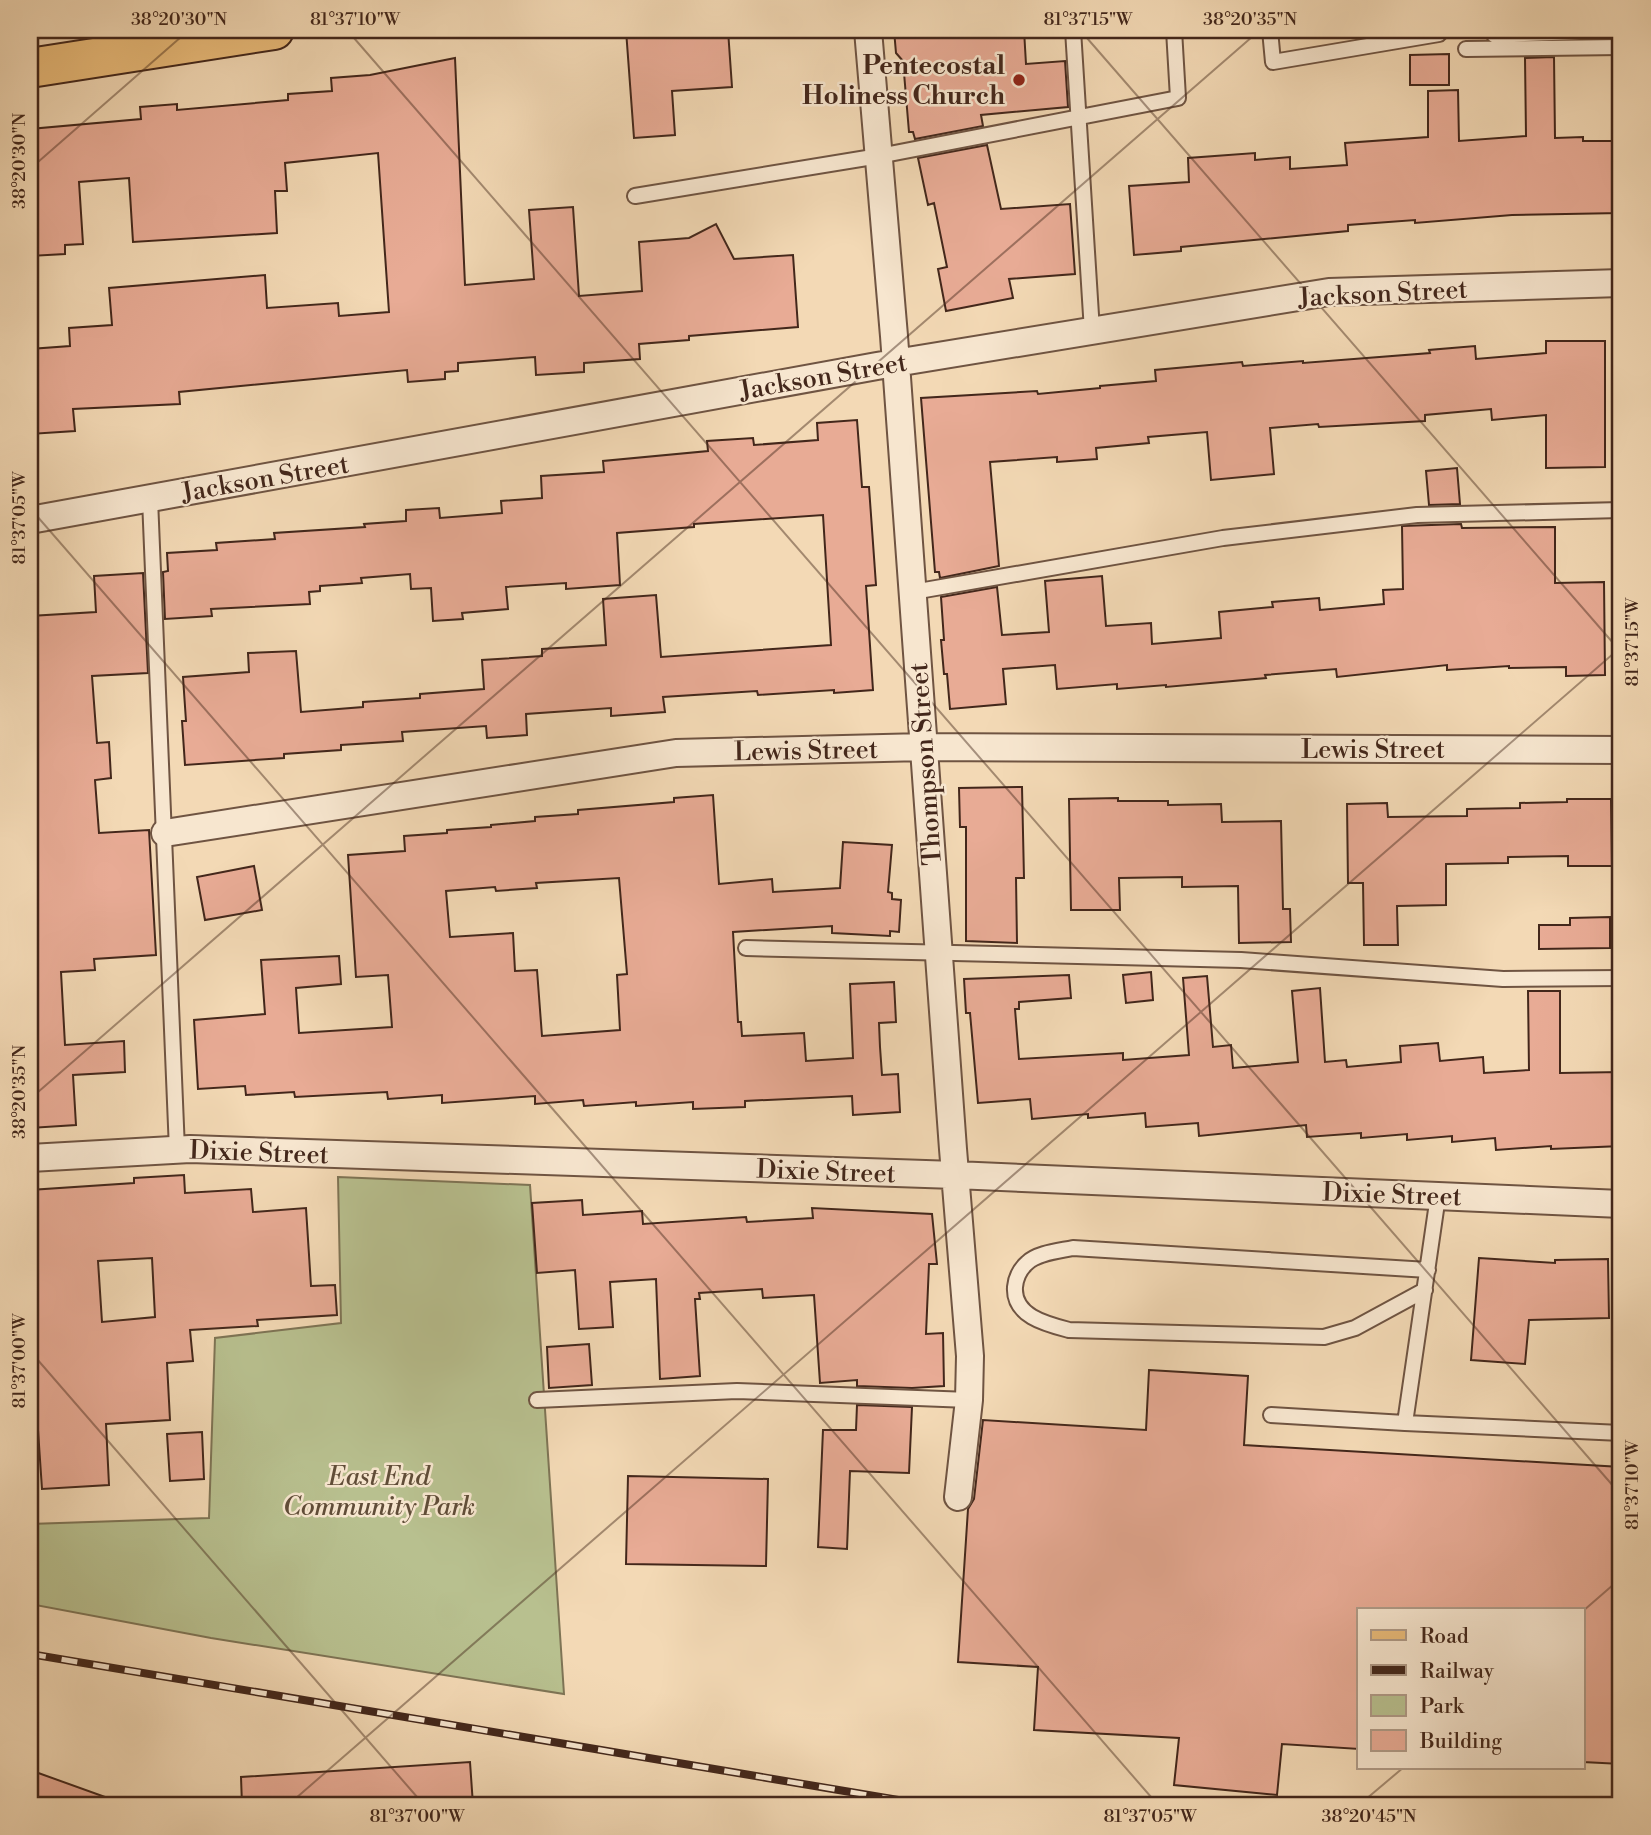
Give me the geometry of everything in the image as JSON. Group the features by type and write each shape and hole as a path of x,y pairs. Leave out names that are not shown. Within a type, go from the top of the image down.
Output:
{"main road":[{"path":"30,68 145,45 274,30"}],"street":[{"name":"Thompson Street","path":"868,30 896,363 970,1356 969,1400 958,1497"},
{"name":"Jackson Street","path":"30,520 896,363 1329,292 1621,283"},
{"name":"Lewis Street","path":"165,833 676,753 924,747 1621,751"},
{"name":"Dixie Street","path":"30,1158 177,1150 955,1175 1621,1204"}],"lane":[{"path":"1073,30 1093,331"},
{"path":"635,196 879,156 1178,98 1174,30"},
{"path":"1270,30 1273,62 1439,34"},
{"path":"1494,30 1494,35 1580,33 1586,30"},
{"path":"1466,48 1621,47"},
{"path":"150,499 177,1150"},
{"path":"913,592 1223,538 1417,515 1621,510"},
{"path":"746,948 1241,960 1503,979 1621,978"},
{"path":"1405,1423 1438,1196"},
{"path":"1425,1290 1355,1328 1324,1337 1069,1330 1041,1322 1023,1311 1015,1294 1016,1276 1028,1261 1073,1248 1427,1270"},
{"path":"537,1400 737,1391 969,1400"},
{"path":"1271,1415 1621,1433"}],"green space":[{"name":"East End Community Park","path":"338,1177 530,1185 564,1694 211,1638 30,1604 30,1524 209,1518 215,1338 341,1323"}],"building":[{"path":"626,30 728,30 732,87 672,91 675,135 634,138"},
{"name":"Pentecostal Holiness Church","path":"894,30 1024,30 1026,64 1065,61 1068,107 981,115 983,126 915,139 913,132 909,132 903,61 896,53"},
{"path":"1449,54 1449,85 1410,85 1410,55"},
{"path":"1554,57 1555,138 1583,137 1583,141 1621,141 1621,213 1512,215 1348,225 1348,231 1181,247 1181,251 1134,255 1129,186 1189,182 1188,158 1255,153 1255,160 1290,157 1290,169 1347,165 1345,143 1428,137 1428,91 1458,90 1459,141 1526,136 1525,58"},
{"path":"455,58 465,285 534,279 529,210 573,207 579,296 642,291 639,242 689,238 716,224 734,259 793,255 798,327 689,336 689,340 639,344 640,359 584,363 584,372 536,375 535,357 458,363 458,371 445,372 445,379 408,382 407,370 179,392 180,404 73,409 75,431 30,434 30,349 70,346 69,328 112,325 109,288 265,275 267,308 338,303 339,316 389,312 378,153 285,163 287,191 275,191 277,233 133,242 129,178 79,182 83,244 65,245 65,254 30,256 30,129 141,119 140,107 177,104 177,110 288,100 288,94 332,91 331,78 370,75"},
{"path":"987,145 1001,209 1070,204 1075,274 1009,279 1013,298 946,311 938,269 947,267 934,203 928,205 918,158"},
{"path":"1546,341 1605,341 1605,467 1546,468 1546,415 1492,420 1491,409 1425,415 1425,421 1270,428 1274,474 1211,480 1207,432 1148,437 1149,443 1096,448 1097,459 1057,462 1057,457 990,462 999,566 940,578 939,572 935,572 921,398 1037,391 1038,394 1100,388 1156,381 1155,370 1242,362 1243,366 1303,363 1430,353 1429,350 1475,346 1476,359 1546,353"},
{"path":"857,420 862,487 869,487 876,585 866,586 873,690 758,695 757,691 663,697 665,712 611,716 611,708 526,714 527,735 487,738 486,726 402,732 403,741 341,745 341,750 284,754 284,758 185,765 183,677 249,672 248,653 296,651 301,712 363,707 363,702 420,698 420,694 484,689 482,660 542,656 542,649 606,645 603,599 656,595 661,657 831,645 823,515 694,524 694,527 617,533 620,585 566,589 566,583 506,587 508,609 462,613 463,619 433,621 431,588 411,589 410,574 361,578 362,583 320,586 320,591 309,592 310,604 211,609 212,616 165,619 163,572 168,571 167,553 217,550 216,543 275,539 274,533 365,527 364,524 406,521 406,510 439,508 440,518 502,513 501,501 542,498 541,476 604,472 603,461 708,451 707,441 753,438 754,445 818,440 817,423"},
{"path":"1457,468 1460,504 1429,505 1426,471"},
{"path":"1461,524 1462,528 1555,527 1555,583 1604,582 1605,675 1566,676 1566,667 1509,666 1447,670 1447,665 1337,677 1336,669 1166,687 1117,689 1117,684 1057,689 1055,665 1003,669 1006,704 950,709 941,640 944,640 941,597 997,587 1002,635 1049,632 1045,581 1102,576 1106,626 1151,623 1152,644 1221,638 1219,612 1273,607 1272,602 1319,598 1320,610 1384,604 1383,590 1403,589 1402,526"},
{"path":"143,573 148,673 92,676 97,743 109,742 111,778 95,780 99,833 149,830 156,955 94,959 95,970 61,972 65,1045 124,1041 125,1072 73,1075 76,1125 30,1128 30,616 96,612 94,576"},
{"path":"1022,787 1024,878 1016,878 1017,943 966,941 966,827 960,827 959,788"},
{"path":"713,795 719,884 772,879 773,892 840,888 843,842 892,845 888,892 892,893 892,899 901,900 899,932 890,931 890,936 832,933 832,926 733,932 738,1022 741,1022 742,1036 804,1033 806,1061 853,1058 850,984 894,982 896,1022 879,1023 880,1047 882,1075 898,1074 900,1112 853,1115 852,1096 745,1101 745,1107 693,1109 693,1102 584,1106 583,1100 535,1104 535,1096 442,1103 442,1095 388,1099 387,1092 295,1097 294,1092 246,1095 245,1086 198,1089 194,1020 265,1014 261,960 339,956 341,984 296,988 299,1033 392,1027 388,975 356,977 348,855 405,851 404,836 535,821 535,817 578,814 578,810 674,802 674,798","holes":["619,878 627,974 617,975 620,1030 542,1036 537,970 515,971 513,933 450,937 446,891 495,887 496,891 537,888 536,883"]},
{"path":"1118,798 1118,801 1168,801 1168,805 1221,804 1222,822 1281,821 1283,909 1290,909 1291,942 1239,943 1238,886 1182,887 1182,877 1119,878 1120,910 1071,910 1069,799"},
{"path":"1567,799 1611,799 1612,866 1568,866 1568,856 1508,857 1508,863 1446,864 1446,905 1397,906 1398,945 1364,945 1363,883 1348,883 1347,804 1387,803 1388,817 1467,816 1467,809 1520,808 1520,803 1567,802"},
{"path":"254,866 262,910 205,920 197,877"},
{"path":"1610,917 1610,948 1539,949 1539,925 1570,925 1570,918"},
{"path":"1151,972 1153,1000 1126,1003 1123,975"},
{"path":"1069,975 1071,998 1019,1002 1019,1009 1015,1009 1019,1059 1123,1053 1123,1060 1189,1055 1183,978 1207,976 1213,1047 1231,1045 1233,1068 1298,1062 1292,991 1320,988 1325,1062 1346,1060 1347,1067 1401,1062 1400,1046 1438,1043 1440,1061 1483,1057 1484,1073 1529,1070 1528,991 1560,991 1560,1073 1621,1072 1621,1146 1551,1149 1551,1146 1496,1150 1495,1138 1452,1142 1452,1136 1407,1140 1407,1134 1361,1138 1361,1133 1307,1137 1306,1125 1199,1136 1198,1123 1146,1127 1145,1113 1032,1119 1030,1099 978,1103 970,1013 966,1013 964,979"},
{"path":"184,1175 185,1193 251,1189 253,1212 306,1208 311,1286 335,1285 337,1315 257,1320 258,1326 190,1330 193,1361 167,1363 170,1420 106,1424 109,1485 42,1489 31,1327 30,1190 134,1183 134,1178","holes":["152,1258 155,1317 102,1322 98,1261"]},
{"path":"582,1200 583,1215 642,1211 643,1224 746,1217 747,1222 813,1218 812,1208 932,1214 937,1264 929,1264 926,1334 943,1333 944,1386 857,1386 857,1380 820,1383 814,1295 763,1298 762,1289 699,1293 700,1299 695,1299 700,1376 660,1379 656,1279 610,1282 613,1327 579,1329 575,1270 537,1273 532,1203"},
{"path":"1479,1258 1555,1263 1555,1260 1608,1259 1609,1318 1529,1320 1525,1364 1471,1360"},
{"path":"589,1344 592,1385 549,1388 547,1347"},
{"path":"1149,1370 1248,1376 1244,1445 1621,1467 1621,1764 1584,1762 1584,1608 1357,1608 1357,1749 1282,1744 1277,1795 1174,1785 1179,1738 1034,1730 1038,1667 958,1662 968,1509 974,1499 983,1420 1146,1430"},
{"path":"857,1405 912,1407 909,1473 850,1471 847,1549 818,1547 823,1430 856,1430"},
{"path":"202,1432 204,1479 170,1481 167,1434"},
{"path":"628,1476 768,1479 766,1566 626,1564"},
{"path":"470,1762 473,1805 242,1805 241,1777"},
{"path":"30,1770 119,1802 119,1805 30,1805"}],"railway":[{"path":"30,1654 928,1805"}],"place":[{"name":"Pentecostal Holiness Church","path":"1019,80"}]}
